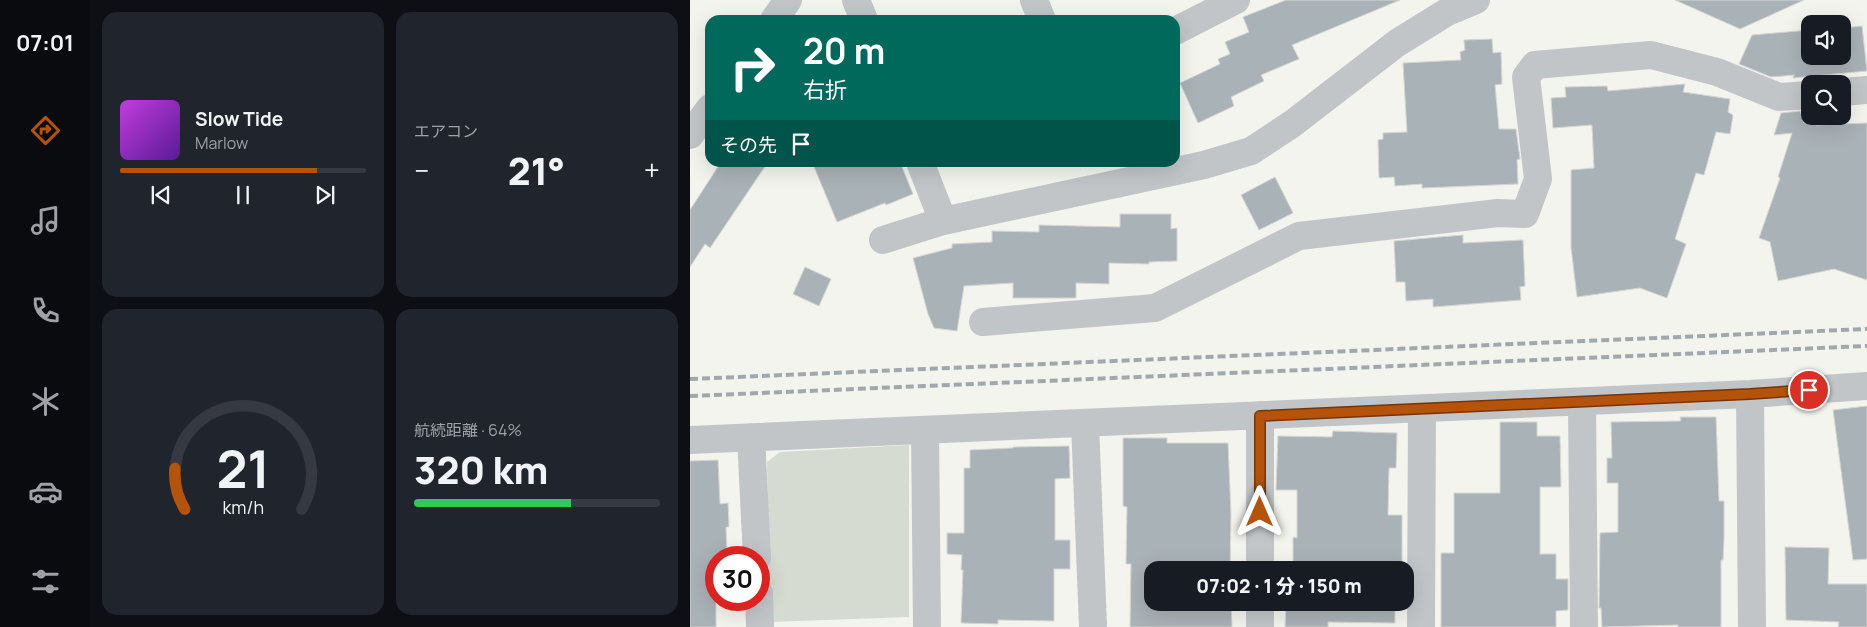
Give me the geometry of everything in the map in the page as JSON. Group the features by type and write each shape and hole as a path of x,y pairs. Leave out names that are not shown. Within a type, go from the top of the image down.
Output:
{"street":[{"path":"778,15 788,0"},
{"path":"856,0 862,15"},
{"path":"1034,0 1040,15"},
{"path":"1180,28 1236,0"},
{"path":"883,240 943,221 1204,165 1251,151 1292,124 1396,43 1447,12 1476,0"},
{"path":"983,322 1155,308 1299,236 1498,213 1525,214 1538,179 1526,77 1535,65 1651,55 1717,72 1779,97 1801,96"},
{"path":"1851,91 1867,90"},
{"path":"690,135 705,115"},
{"path":"922,167 943,221"},
{"path":"690,440 1582,402 1867,386"},
{"path":"1750,394 1752,627"},
{"path":"1582,402 1584,627"},
{"path":"1422,408 1422,627"},
{"path":"1260,416 1260,561"},
{"path":"1085,423 1093,627"},
{"path":"925,430 927,627"},
{"path":"751,437 756,546"},
{"path":"760,611 760,627"},
{"path":"1260,611 1260,627"}],"shaded area":[{"path":"909,445 909,617 770,622 767,462 780,452"}],"building":[{"path":"1286,0 1400,0 1292,45 1299,59 1261,75 1264,81 1231,97 1234,106 1198,123 1180,83 1220,64 1218,59 1230,54 1225,42 1249,32 1243,17"},
{"path":"1675,0 1804,0 1740,29"},
{"path":"1862,26 1867,71 1801,75 1801,77 1793,78 1794,75 1771,77 1739,64 1752,35 1801,31 1801,65 1851,65 1851,27"},
{"path":"1492,39 1493,53 1501,52 1502,84 1495,85 1499,129 1516,129 1520,159 1517,160 1518,184 1422,188 1422,184 1395,186 1394,177 1379,178 1378,140 1383,139 1383,133 1407,132 1403,63 1461,60 1460,52 1465,50 1464,40"},
{"path":"1685,84 1683,92 1730,99 1728,112 1733,115 1730,134 1716,132 1704,175 1696,173 1675,239 1686,244 1667,298 1640,288 1577,297 1571,247 1571,170 1594,168 1592,125 1553,128 1551,98 1566,97 1565,87 1607,86 1608,91"},
{"path":"1800,111 1801,125 1851,125 1867,123 1867,280 1834,269 1778,281 1770,242 1759,238 1780,178 1778,177 1792,133 1774,135 1781,113"},
{"path":"718,167 765,167 710,248 705,244 690,267 690,210"},
{"path":"814,167 902,167 913,194 837,222"},
{"path":"1275,177 1293,213 1259,230 1241,195"},
{"path":"1120,214 1171,214 1171,229 1177,228 1177,261 1149,262 1149,264 1109,263 1109,284 1076,283 1076,298 1013,298 1013,283 964,286 957,331 934,328 928,314 913,258 952,248 952,244 992,242 992,231 1039,232 1039,225 1120,227"},
{"path":"1463,235 1463,243 1523,240 1525,286 1520,287 1521,300 1433,307 1433,299 1406,301 1405,282 1396,282 1394,241"},
{"path":"805,267 831,279 819,306 793,294"},
{"path":"1867,406 1867,559 1853,560 1833,410"},
{"path":"1680,417 1716,417 1719,501 1724,501 1723,560 1721,560 1721,627 1678,627 1678,625 1602,627 1601,608 1599,608 1600,533 1618,532 1618,483 1607,483 1607,458 1612,458 1611,422 1681,421"},
{"path":"1500,422 1537,422 1537,436 1560,436 1561,487 1540,487 1540,554 1556,554 1556,579 1568,579 1568,610 1556,611 1556,627 1441,627 1441,553 1454,553 1454,493 1500,493"},
{"path":"1333,431 1397,433 1396,468 1389,468 1388,515 1402,515 1402,561 1293,561 1293,537 1297,538 1297,490 1276,490 1278,436 1332,437"},
{"path":"1123,438 1167,438 1167,443 1228,443 1231,514 1230,561 1144,561 1144,611 1231,611 1232,627 1130,627 1131,564 1126,564 1127,507 1123,506"},
{"path":"1069,446 1070,478 1055,479 1055,540 1070,540 1070,569 1054,569 1054,621 998,620 998,624 961,623 962,555 947,554 947,533 964,533 964,468 970,468 970,450"},
{"path":"718,460 720,504 728,503 729,527 726,527 727,546 705,546 705,611 716,611 716,627 690,627 690,461"},
{"path":"1785,547 1829,548 1828,584 1867,584 1867,627 1838,627 1839,622 1786,620"},
{"path":"1286,611 1395,611 1395,623 1328,622 1328,627 1285,627"}],"railway":[{"path":"690,379 1867,329"},
{"path":"690,396 1867,346"}],"route":[{"path":"1260,512 1260,416 1809,390"}]}
